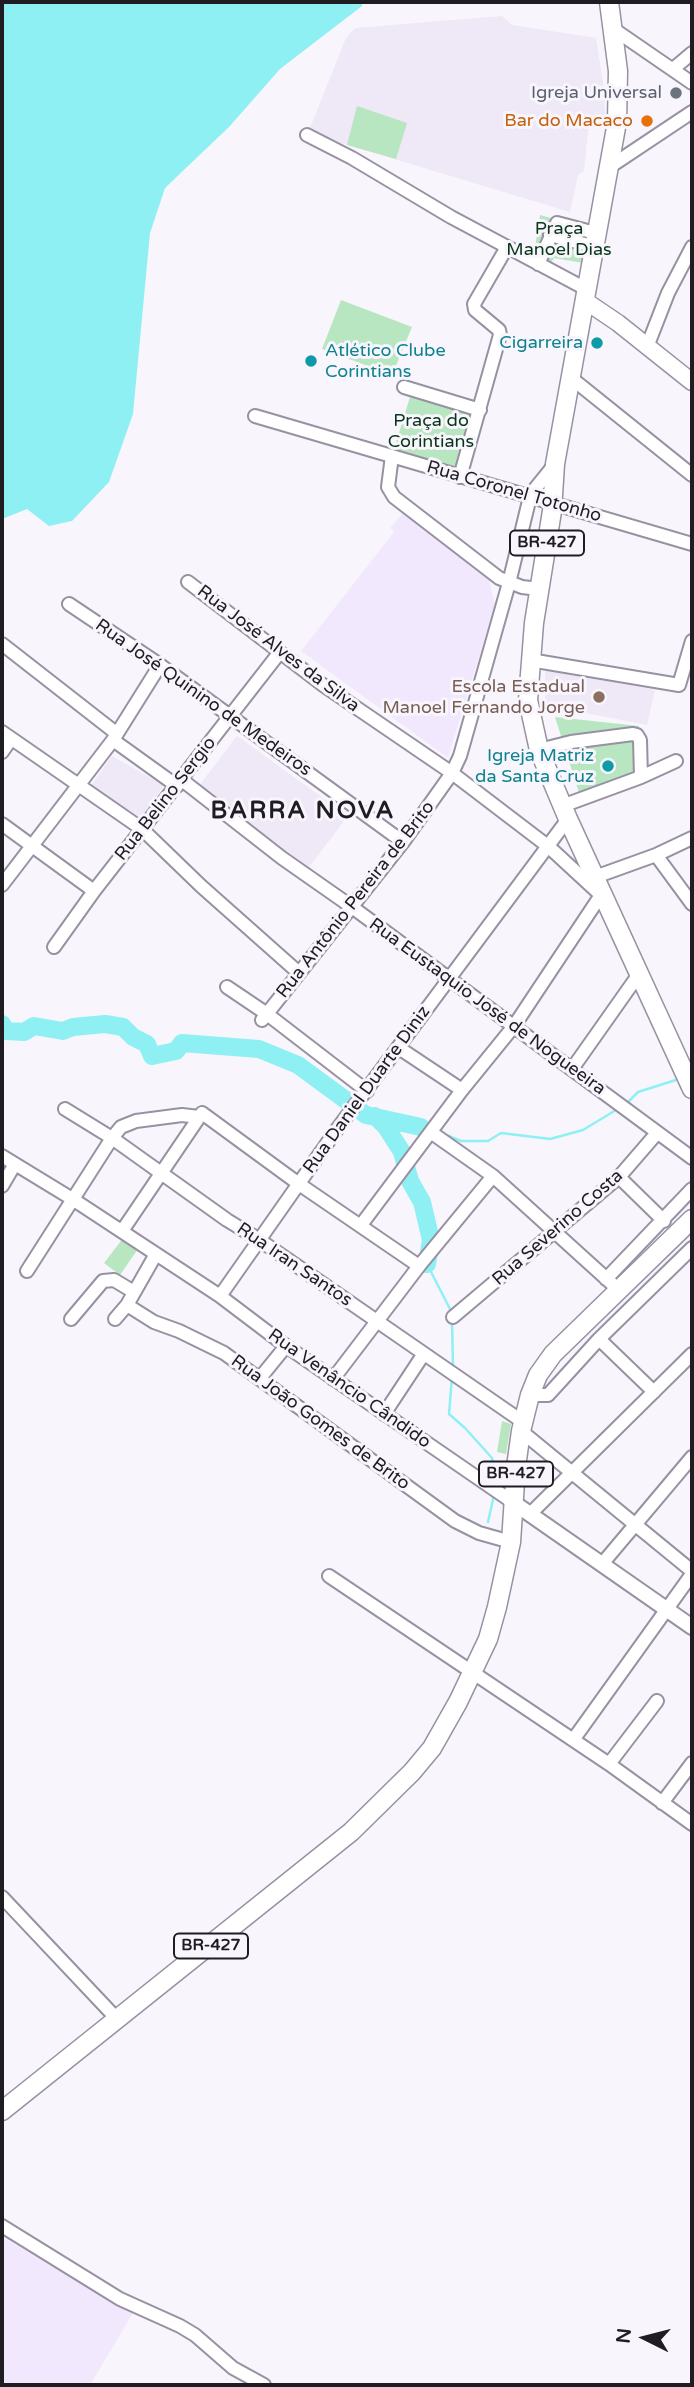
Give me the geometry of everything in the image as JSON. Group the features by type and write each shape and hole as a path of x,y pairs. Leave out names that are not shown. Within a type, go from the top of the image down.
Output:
{"main road":[{"name":"BR-427","path":"609,2 617,49 619,98 611,166 555,464 553,504 539,589 528,700 539,750 565,812 692,1089"},
{"path":"585,295 647,347 689,374"},
{"name":"BR-427","path":"2,2111 351,1832 396,1789 432,1748 488,1639 511,1542 522,1426 538,1375 613,1285 692,1219"}],"street":[{"path":"612,28 692,83"},
{"path":"673,69 692,52"},
{"path":"611,166 692,112"},
{"path":"307,135 538,264 585,295"},
{"path":"538,264 558,223 597,241"},
{"path":"460,477 500,332 477,312 474,304 507,247"},
{"path":"647,347 668,293 692,247"},
{"path":"570,377 692,475"},
{"path":"404,387 480,410"},
{"name":"Rua Coronel Totonho","path":"255,416 692,544"},
{"path":"392,456 388,487 394,497 489,572 509,583 539,589"},
{"name":"Rua Antônio Pereira de Brito","path":"264,1017 403,842 452,773 460,756 531,497 555,464"},
{"name":"Rua José Alves da Silva","path":"188,582 323,685 452,773 549,847 601,895"},
{"name":"Rua José Quinino de Medeiros","path":"69,604 160,665 403,842"},
{"path":"530,660 679,685 692,641"},
{"name":"Rua Eustaquio José de Nogueeira","path":"2,644 114,737 352,906 692,1158"},
{"name":"Rua Belino Sergio","path":"54,947 93,891 232,717 280,652"},
{"path":"2,885 114,737 160,665"},
{"path":"2,752 7,735 142,829 299,974"},
{"path":"539,750 637,735 640,740 641,777"},
{"path":"565,812 676,761"},
{"name":"Rua Daniel Duarte Diniz","path":"220,1296 335,1132 549,847 565,812"},
{"path":"2,824 93,891"},
{"path":"595,877 656,855 692,838"},
{"path":"656,855 692,904"},
{"path":"361,1225 462,1090 514,1026 601,895"},
{"path":"572,1069 639,974"},
{"path":"227,987 367,1091"},
{"path":"399,1048 462,1090"},
{"name":"Rua Iran Santos","path":"65,1109 160,1171 522,1426 572,1473 692,1572"},
{"path":"27,1271 112,1138 128,1123 182,1115 200,1115 419,1266"},
{"path":"122,1231 200,1115"},
{"path":"432,1133 463,1152 493,1176 613,1285 692,1189"},
{"name":"Rua Severino Costa","path":"453,1317 620,1177 657,1133"},
{"name":"Rua Venâncio Cândido","path":"2,1156 220,1296 333,1380 692,1627"},
{"path":"2,1186 15,1164"},
{"path":"333,1380 419,1266 493,1176"},
{"path":"620,1177 664,1221"},
{"path":"530,1395 548,1395 599,1339 692,1248"},
{"path":"116,1319 156,1254"},
{"path":"71,1320 100,1283 108,1279 120,1282 134,1292"},
{"name":"Rua João Gomes de Brito","path":"127,1305 154,1322 208,1344 260,1378 455,1521 479,1533 511,1542"},
{"path":"599,1339 654,1392"},
{"path":"260,1378 286,1346"},
{"path":"530,1514 692,1354"},
{"path":"384,1414 423,1355"},
{"path":"602,1564 692,1457"},
{"path":"573,1740 692,1572"},
{"path":"329,1576 573,1740 692,1824"},
{"path":"608,1764 657,1701"},
{"path":"662,1803 692,1763"},
{"path":"2,1897 117,2019"},
{"path":"2,2226 120,2299 195,2335 233,2368 264,2385"}],"shaded area":[{"path":"502,16 512,25 596,38 605,115 589,122 584,171 578,175 570,212 308,133 346,38 355,28"},
{"path":"404,512 489,580 495,604 448,758 301,651 394,532 390,528"},
{"name":"Escola Estadual Manoel Fernando Jorge","path":"545,669 655,690 647,725 545,705"},
{"path":"237,736 348,816 309,867 198,787"},
{"path":"112,756 163,785 144,819 90,787"},
{"path":"2,2237 133,2313 90,2385 2,2385"}],"green space":[{"path":"357,106 407,123 396,159 347,145"},
{"name":"Praça Manoel Dias","path":"540,215 594,230 589,264 554,258 549,266 534,254"},
{"path":"341,300 412,327 392,375 322,349"},
{"name":"Praça do Corintians","path":"410,397 471,413 456,467 394,449"},
{"path":"555,717 639,726 635,779 580,796"},
{"path":"124,1237 140,1246 120,1275 104,1263"},
{"path":"502,1421 511,1424 506,1454 497,1452"}],"water":[{"path":"2,2 362,2 362,6 280,69 229,127 165,188 150,233 133,414 109,482 72,521 49,526 27,509 2,519"}],"waterway":[{"path":"2,1024 6,1031 24,1032 34,1026 63,1031 73,1027 105,1024 123,1027 133,1037 147,1044 152,1056 176,1051 182,1043 259,1049 298,1065 366,1115 421,1127"},
{"path":"629,1101 638,1092 679,1079"},
{"path":"444,1134 461,1141 488,1141 501,1133 550,1139 583,1130 616,1110"},
{"path":"375,1116 386,1127 402,1152 410,1181 422,1202 431,1240 427,1264"},
{"path":"427,1264 451,1311"},
{"path":"452,1321 453,1367"},
{"path":"452,1377 449,1414 492,1458 496,1485"},
{"path":"488,1522 494,1495"}],"place":[{"name":"Igreja Universal","path":"676,93"},
{"name":"Bar do Macaco","path":"647,121"},
{"name":"Cigarreira","path":"597,343"},
{"name":"Atlético Clube Corintians","path":"311,361"},
{"name":"Escola Estadual Manoel Fernando Jorge","path":"599,697"},
{"name":"Igreja Matriz da Santa Cruz","path":"608,766"}],"district":[{"name":"BARRA NOVA","path":"303,812"}]}
